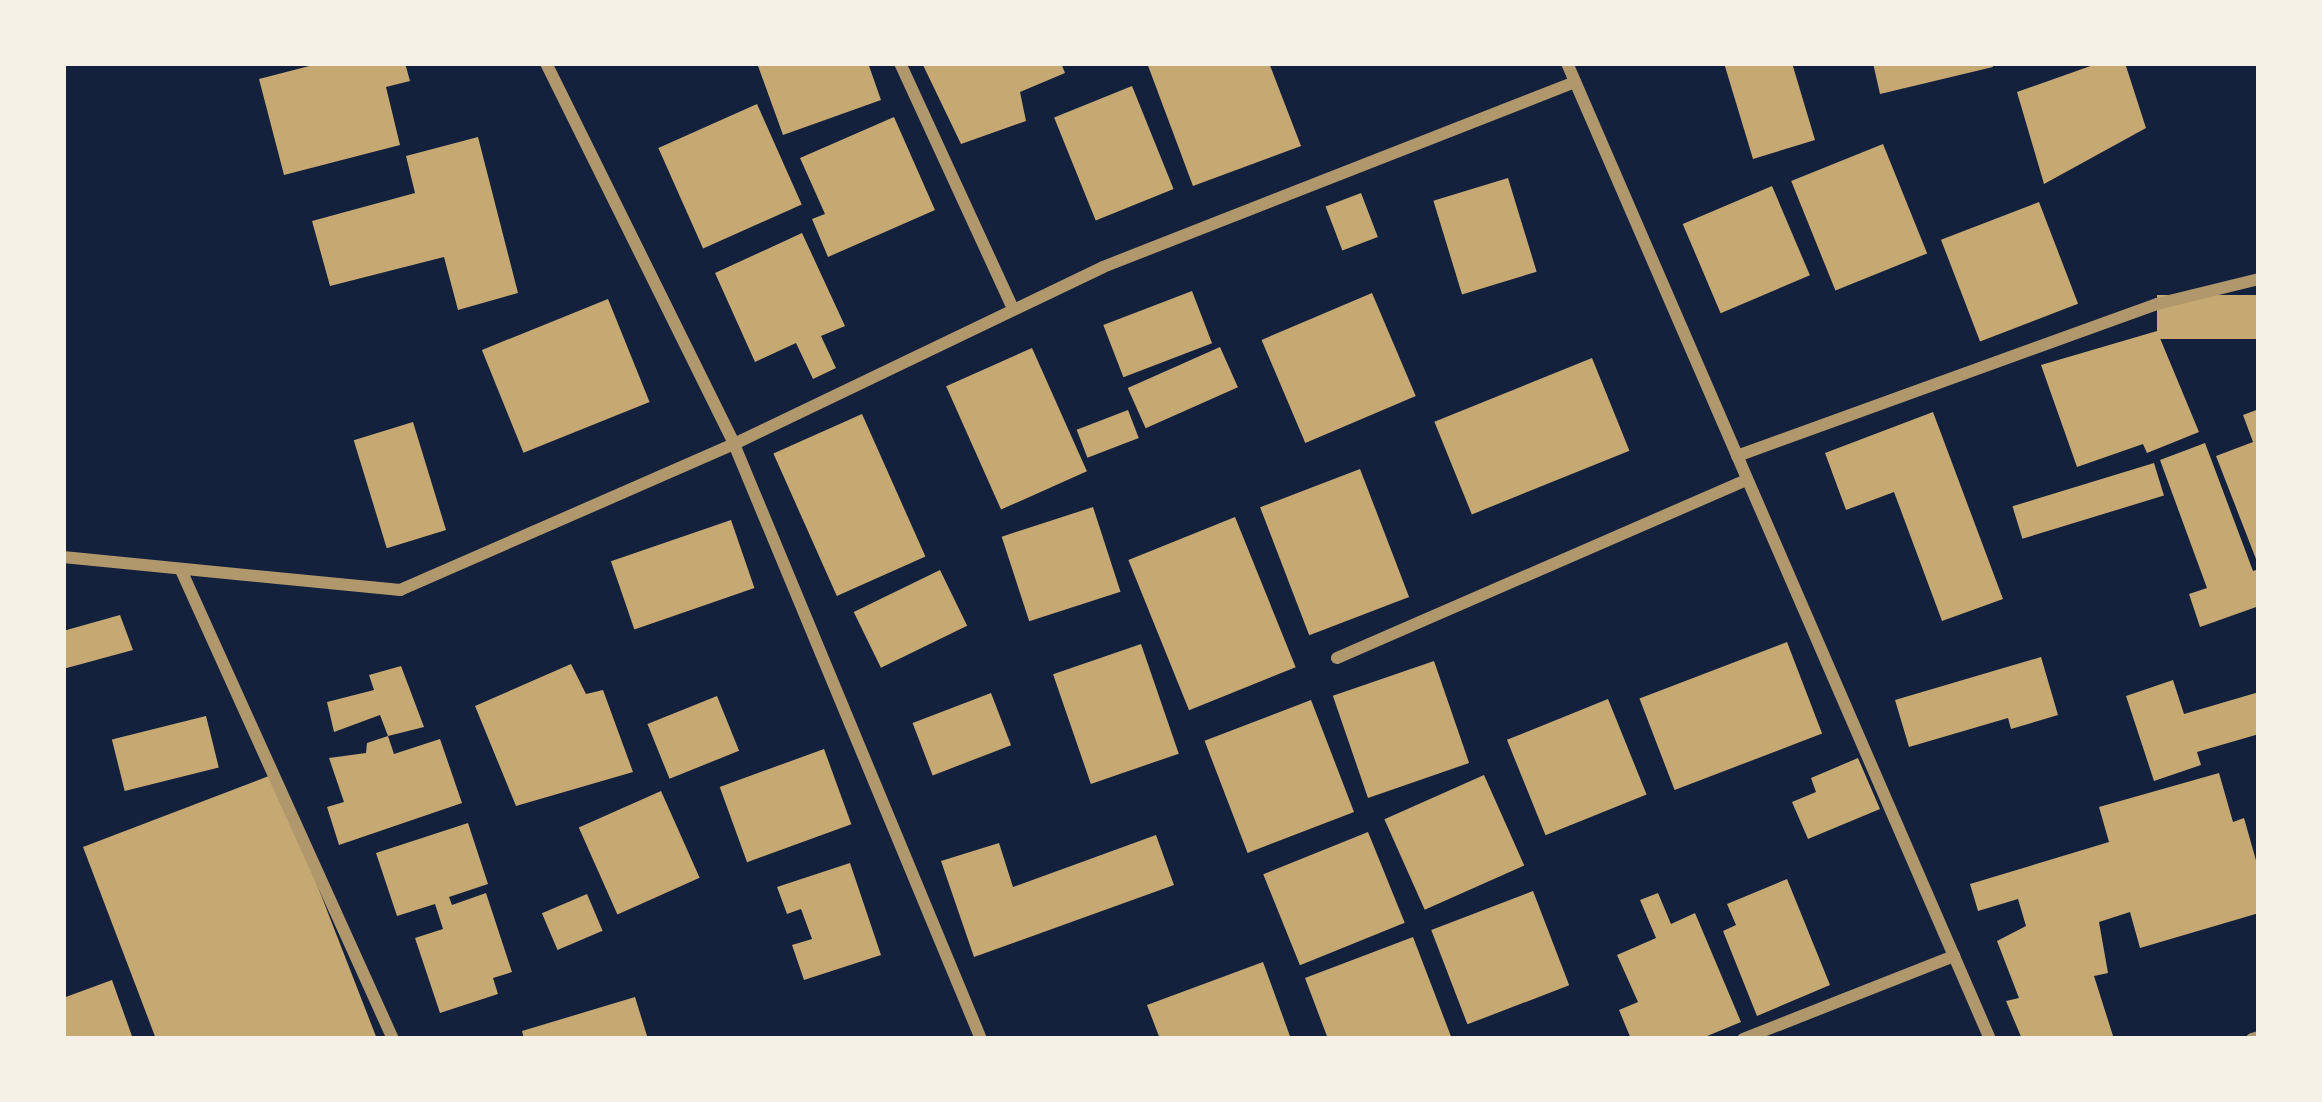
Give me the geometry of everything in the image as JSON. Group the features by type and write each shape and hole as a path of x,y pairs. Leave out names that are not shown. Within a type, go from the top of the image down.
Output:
{"street":[{"path":"546,63 734,444 981,1039"},
{"path":"900,63 1013,309"},
{"path":"1567,63 1990,1039"},
{"path":"63,557 400,590 734,444 1103,266 1575,82"},
{"path":"1737,456 2157,304 2259,279"},
{"path":"1337,658 1748,480"},
{"path":"181,570 393,1039"},
{"path":"1743,1039 1954,956"}],"building":[{"path":"321,63 405,63 410,81 386,87 400,145 284,175 259,79"},
{"path":"757,63 868,63 881,100 783,135"},
{"path":"922,63 1061,63 1065,73 1020,92 1026,121 961,144"},
{"path":"1147,63 1269,63 1301,146 1193,186"},
{"path":"1724,63 1792,63 1815,140 1753,159"},
{"path":"1873,63 1992,63 1993,67 1880,94"},
{"path":"2099,63 2125,63 2146,128 2044,184 2017,92"},
{"path":"1132,86 1174,189 1096,220 1054,117"},
{"path":"757,104 802,204 703,248 658,148"},
{"path":"894,117 935,210 828,257 812,219 825,214 800,158"},
{"path":"478,137 518,293 458,310 444,257 330,286 312,221 415,193 406,156"},
{"path":"1883,144 1927,253 1835,290 1791,181"},
{"path":"1508,178 1537,272 1462,295 1433,201"},
{"path":"1772,186 1810,275 1721,313 1683,224"},
{"path":"1361,193 1378,237 1342,250 1326,207"},
{"path":"2039,202 2078,304 1980,341 1941,240"},
{"path":"802,233 845,326 821,336 836,368 813,379 796,343 755,362 715,273"},
{"path":"1192,291 1212,343 1123,377 1103,325"},
{"path":"1372,293 1416,396 1305,443 1262,340"},
{"path":"2157,295 2259,295 2259,339 2157,339"},
{"path":"608,299 650,402 523,453 482,350"},
{"path":"2157,331 2199,432 2147,453 2143,444 2077,467 2041,365"},
{"path":"1220,347 1238,387 1146,428 1128,388"},
{"path":"1032,348 1087,471 1001,510 946,386"},
{"path":"1592,358 1629,451 1472,514 1434,422"},
{"path":"2259,409 2256,559 2216,456 2253,442 2243,415"},
{"path":"1128,410 1139,438 1087,458 1077,430"},
{"path":"1933,412 2003,599 1942,621 1894,492 1846,510 1825,453"},
{"path":"862,414 925,557 837,596 773,453"},
{"path":"413,422 446,530 387,548 354,440"},
{"path":"2205,443 2253,571 2259,569 2259,606 2200,627 2189,594 2207,588 2160,460"},
{"path":"2154,463 2164,496 2022,539 2012,506"},
{"path":"1360,469 1409,597 1309,635 1260,507"},
{"path":"1093,507 1121,592 1029,621 1002,537"},
{"path":"1235,517 1296,667 1189,710 1128,560"},
{"path":"731,520 754,588 634,629 611,561"},
{"path":"940,570 967,626 881,668 854,612"},
{"path":"120,615 133,650 63,669 63,631"},
{"path":"1787,642 1822,733 1675,790 1639,699"},
{"path":"1141,644 1179,754 1091,784 1053,674"},
{"path":"2041,657 2058,715 2011,729 2008,718 1909,747 1895,700"},
{"path":"1434,661 1469,763 1368,798 1333,696"},
{"path":"571,664 586,694 603,690 633,772 516,806 475,706"},
{"path":"401,666 424,727 388,736 380,715 334,732 327,702 374,690 369,675"},
{"path":"2173,680 2184,714 2259,692 2259,734 2197,752 2201,765 2154,781 2126,696"},
{"path":"991,693 1011,745 933,775 913,723"},
{"path":"717,696 739,751 670,779 647,724"},
{"path":"1608,699 1647,794 1546,835 1507,740"},
{"path":"1311,700 1354,812 1248,853 1205,741"},
{"path":"206,716 219,767 125,791 112,739"},
{"path":"388,736 394,754 440,739 462,803 339,845 327,807 344,802 329,758 366,753 367,743"},
{"path":"824,749 851,824 747,862 720,787"},
{"path":"1858,758 1880,809 1808,839 1792,802 1816,792 1811,778"},
{"path":"2219,773 2233,822 2244,818 2259,871 2259,913 2140,948 2130,912 2099,922 2108,973 2094,976 2114,1039 2022,1039 2006,1001 2019,998 1997,941 2026,926 2018,899 1978,911 1970,884 2109,842 2099,807"},
{"path":"274,774 377,1039 156,1039 83,847"},
{"path":"1484,775 1524,865 1425,910 1384,819"},
{"path":"661,791 700,878 617,914 579,828"},
{"path":"468,823 488,884 449,897 452,905 486,893 512,972 493,978 498,994 440,1013 415,938 443,929 435,904 397,916 376,853"},
{"path":"1368,832 1405,923 1300,965 1263,874"},
{"path":"1156,835 1174,885 974,957 941,861 999,843 1013,887"},
{"path":"850,863 881,955 804,980 792,945 812,939 801,909 787,914 777,887"},
{"path":"1787,879 1830,985 1757,1016 1723,931 1736,925 1727,904"},
{"path":"1533,891 1569,985 1467,1024 1431,930"},
{"path":"1658,893 1671,924 1695,913 1741,1022 1700,1039 1631,1039 1619,1010 1638,1002 1617,955 1656,938 1640,900"},
{"path":"587,894 603,931 558,950 542,913"},
{"path":"1413,937 1452,1039 1328,1039 1305,978"},
{"path":"1263,962 1291,1039 1160,1039 1147,1005"},
{"path":"112,980 133,1039 63,1039 63,998"},
{"path":"635,997 648,1039 524,1039 522,1031"}]}
